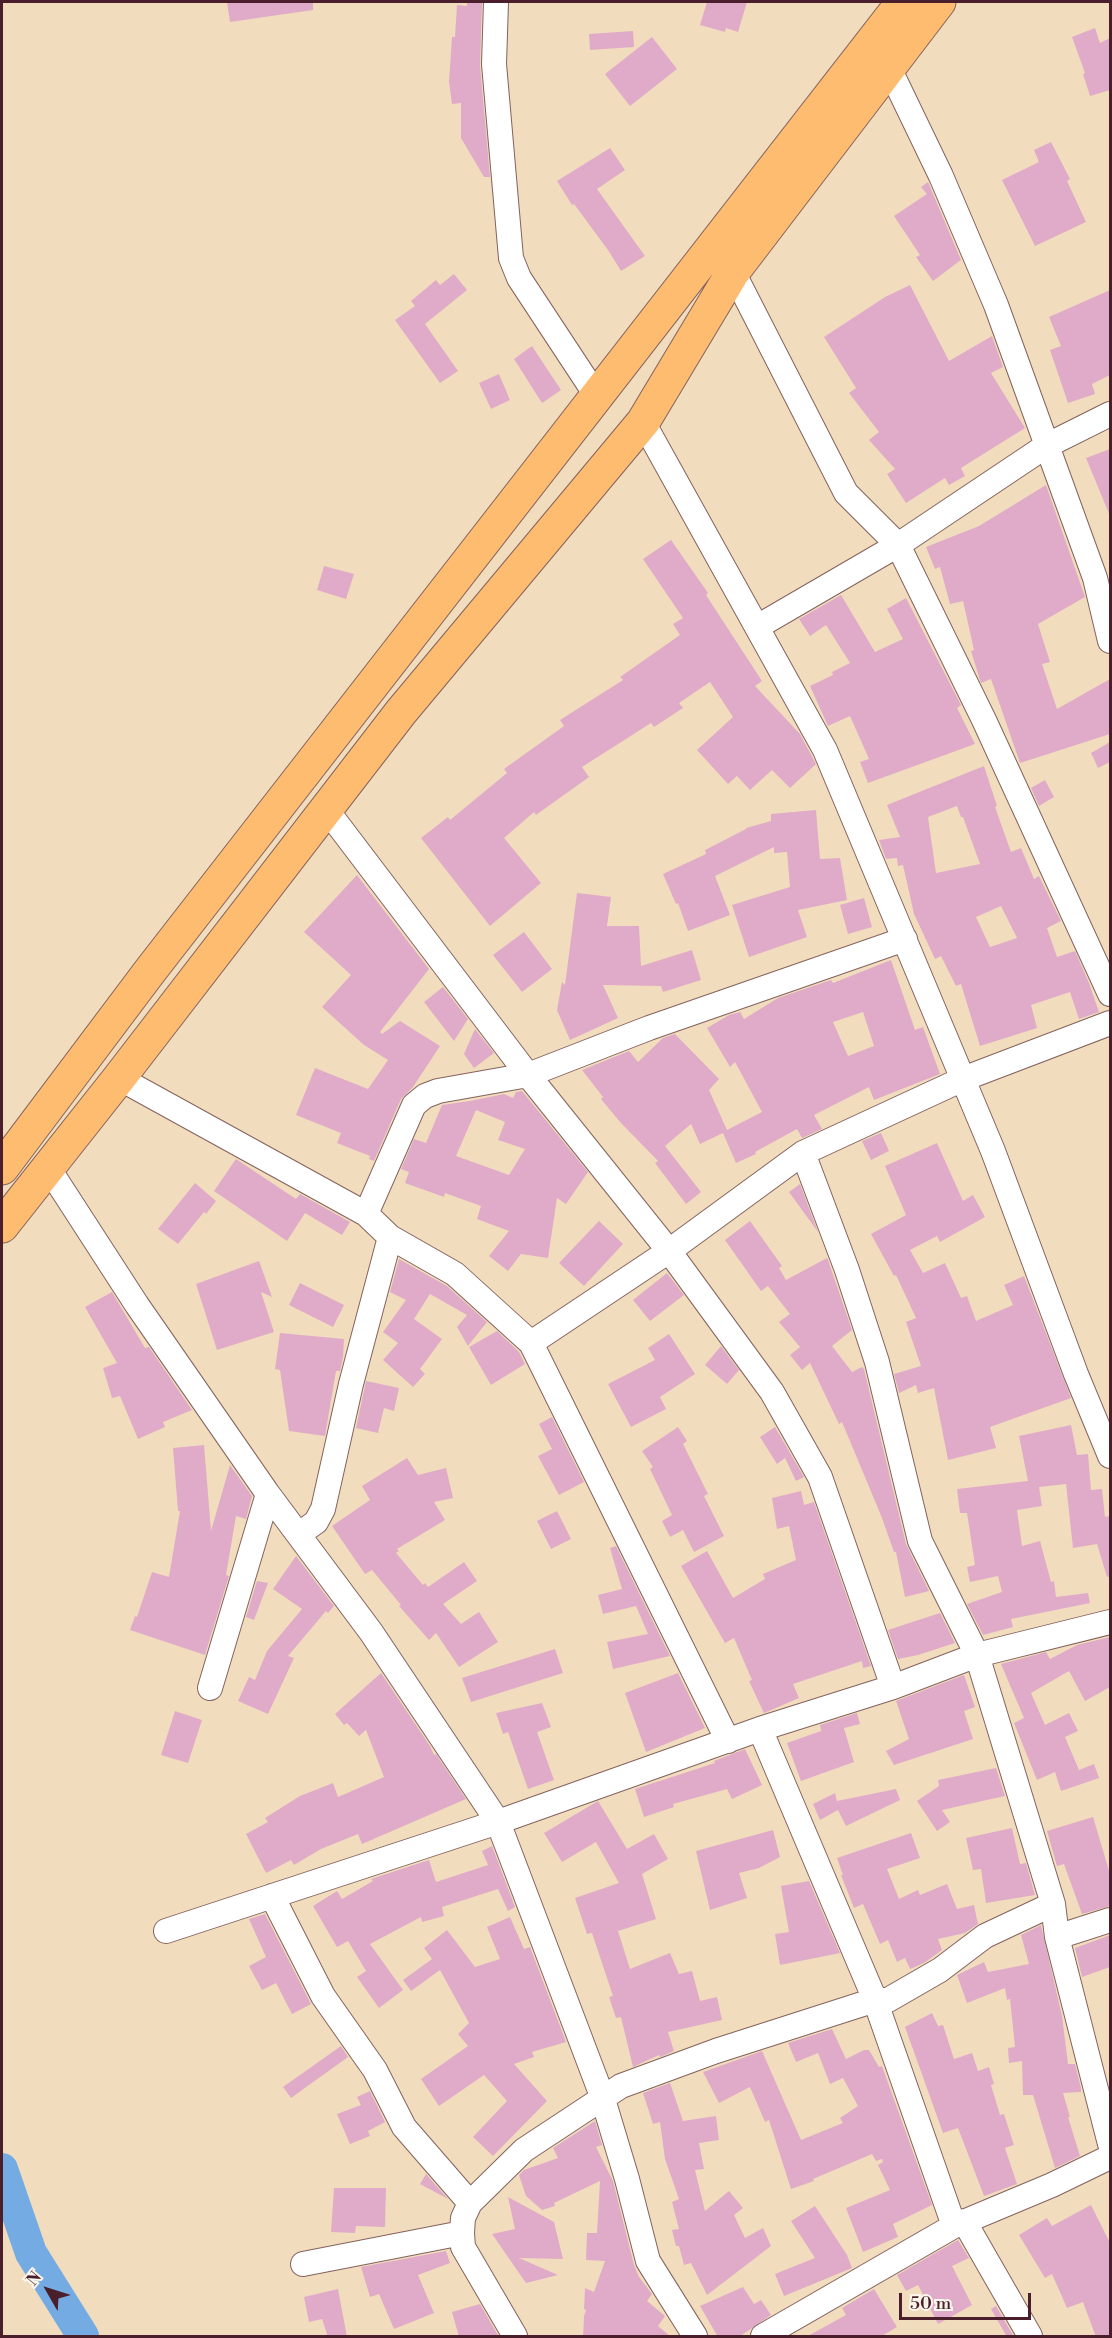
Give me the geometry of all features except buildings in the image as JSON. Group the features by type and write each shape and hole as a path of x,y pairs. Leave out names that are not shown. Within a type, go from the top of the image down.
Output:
{"highway":[{"path":"2,1168 150,971 903,2"},
{"path":"2,1226 49,1169 401,712 643,422 733,273 888,66 939,2"},
{"path":"369,688 401,712"}],"street":[{"path":"496,2 494,64 511,258 519,278 596,395"},
{"path":"888,66 941,176 996,305 1095,578 1110,641"},
{"path":"733,273 846,493 898,545 984,720 1110,994"},
{"path":"757,627 898,545 1046,447 1110,414"},
{"path":"643,422 825,750 993,1151 1076,1374 1110,1456"},
{"path":"326,809 528,1075 669,1251 772,1392 820,1477 893,1687"},
{"path":"366,1214 414,1105 420,1100 438,1091 528,1075 649,1028 905,939"},
{"path":"531,1343 669,1251 803,1154 963,1079 1110,1023"},
{"path":"119,1078 366,1214 390,1237 455,1274 531,1343 728,1741"},
{"path":"803,1154 847,1270 877,1362 920,1540 977,1655 1053,1904 1057,1937 1110,2144"},
{"path":"49,1169 137,1305 268,1494 371,1632 498,1822 602,2096 648,2261 695,2337"},
{"path":"299,1534 316,1522 323,1509 351,1384 390,1237"},
{"path":"210,1688 268,1494"},
{"path":"166,1931 498,1822 760,1729 893,1687 977,1655 1110,1622"},
{"path":"760,1729 875,2001 959,2223 1030,2337"},
{"path":"272,1896 323,1996 375,2070 404,2127 470,2203"},
{"path":"515,2337 463,2247 462,2233 463,2218 470,2203 524,2150 621,2085 716,2051 875,2001 892,1998 940,1970 985,1935 1053,1904"},
{"path":"1057,1937 1110,1920"},
{"path":"763,2337 959,2223 1052,2185 1110,2157"},
{"path":"303,2264 462,2233"}],"waterway":[{"path":"2,2169 31,2253 83,2336"}]}
